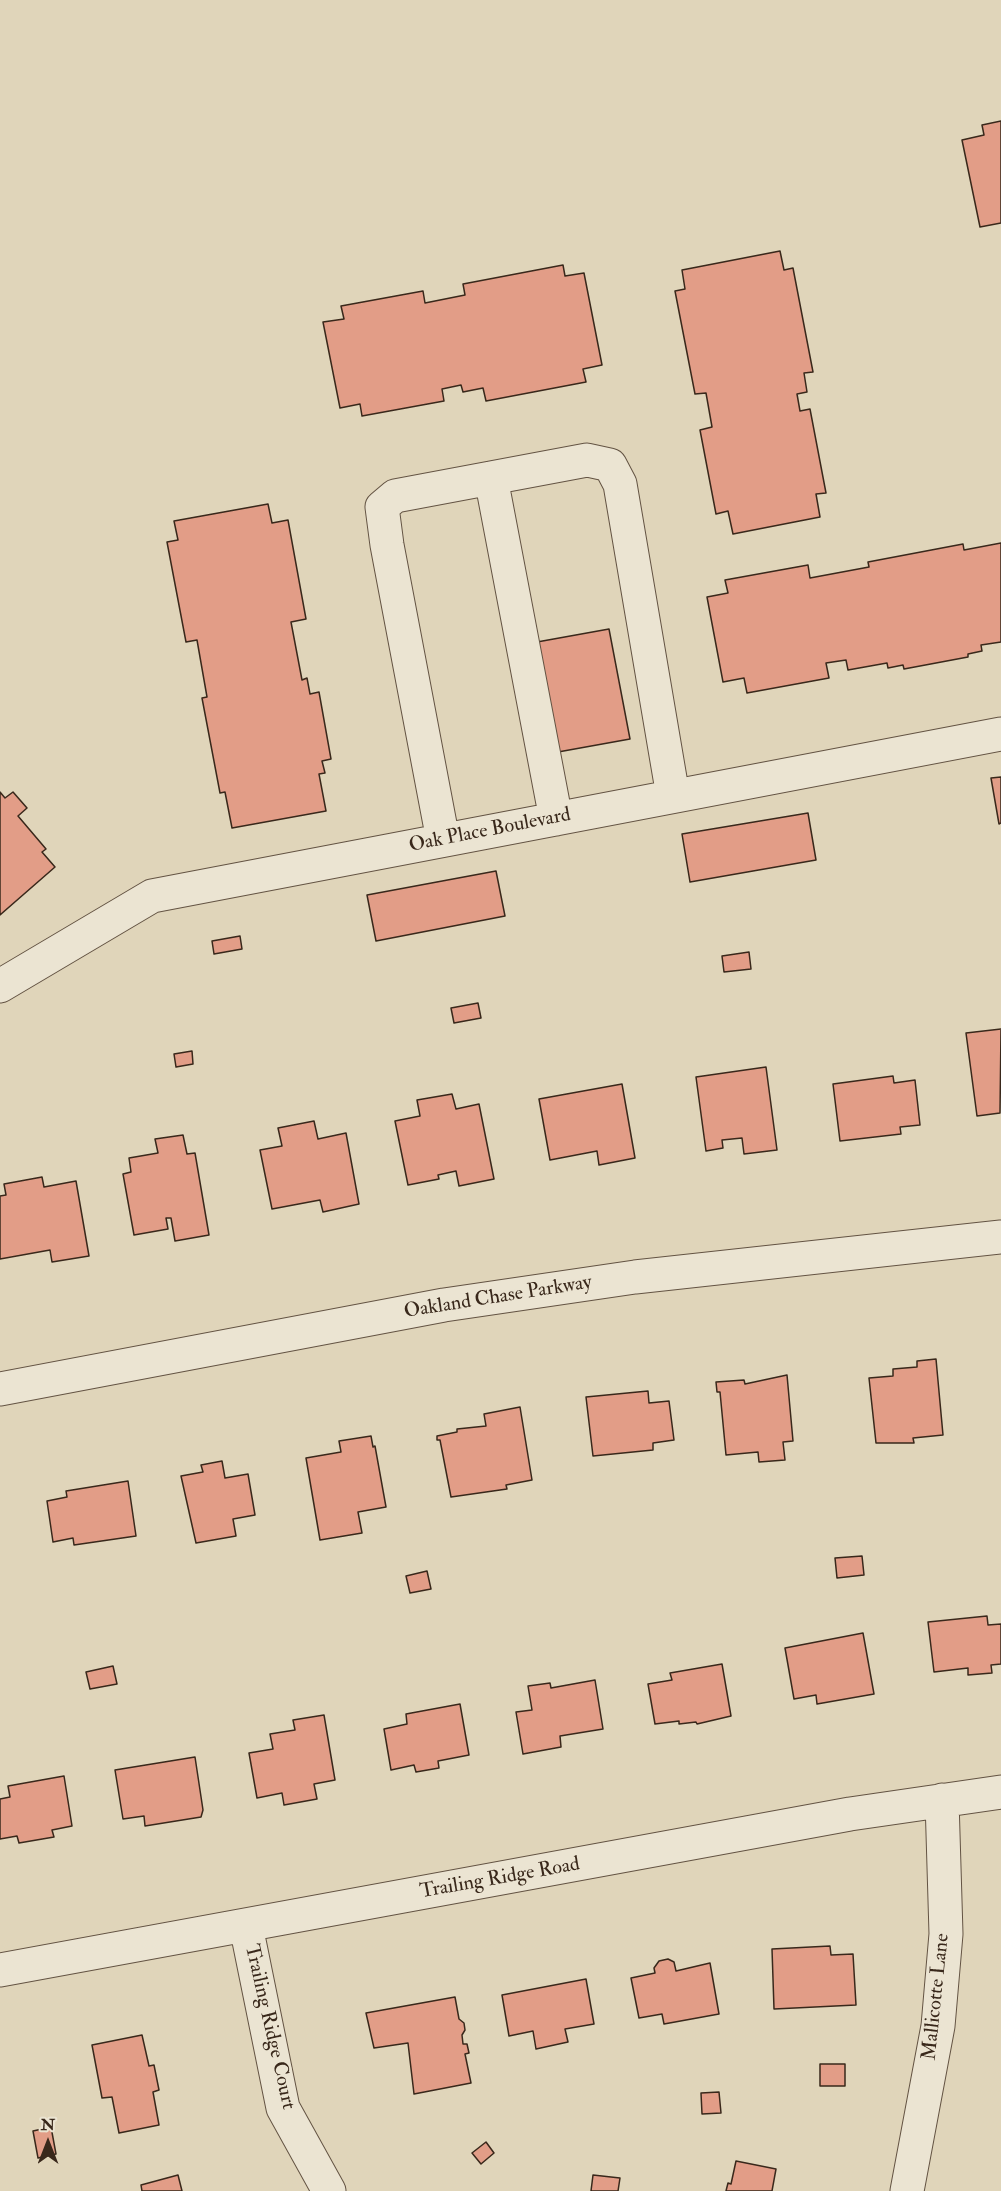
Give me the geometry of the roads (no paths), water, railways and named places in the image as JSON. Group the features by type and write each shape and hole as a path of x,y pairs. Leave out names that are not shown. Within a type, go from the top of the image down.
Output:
{"street":[{"path":"443,840 387,545 382,507 395,496 587,460 609,465 620,484 673,796"},
{"path":"491,478 556,819"},
{"name":"Oak Place Boulevard","path":"0,986 152,896 1001,734"},
{"name":"Oakland Chase Parkway","path":"0,1389 456,1304 635,1277 1001,1237"},
{"name":"Trailing Ridge Road","path":"0,1970 850,1814 1001,1792"},
{"name":"Mallicotte Lane","path":"907,2191 939,2014 946,1934 942,1800"},
{"name":"Trailing Ridge Court","path":"246,1926 283,2108 329,2191"}]}
